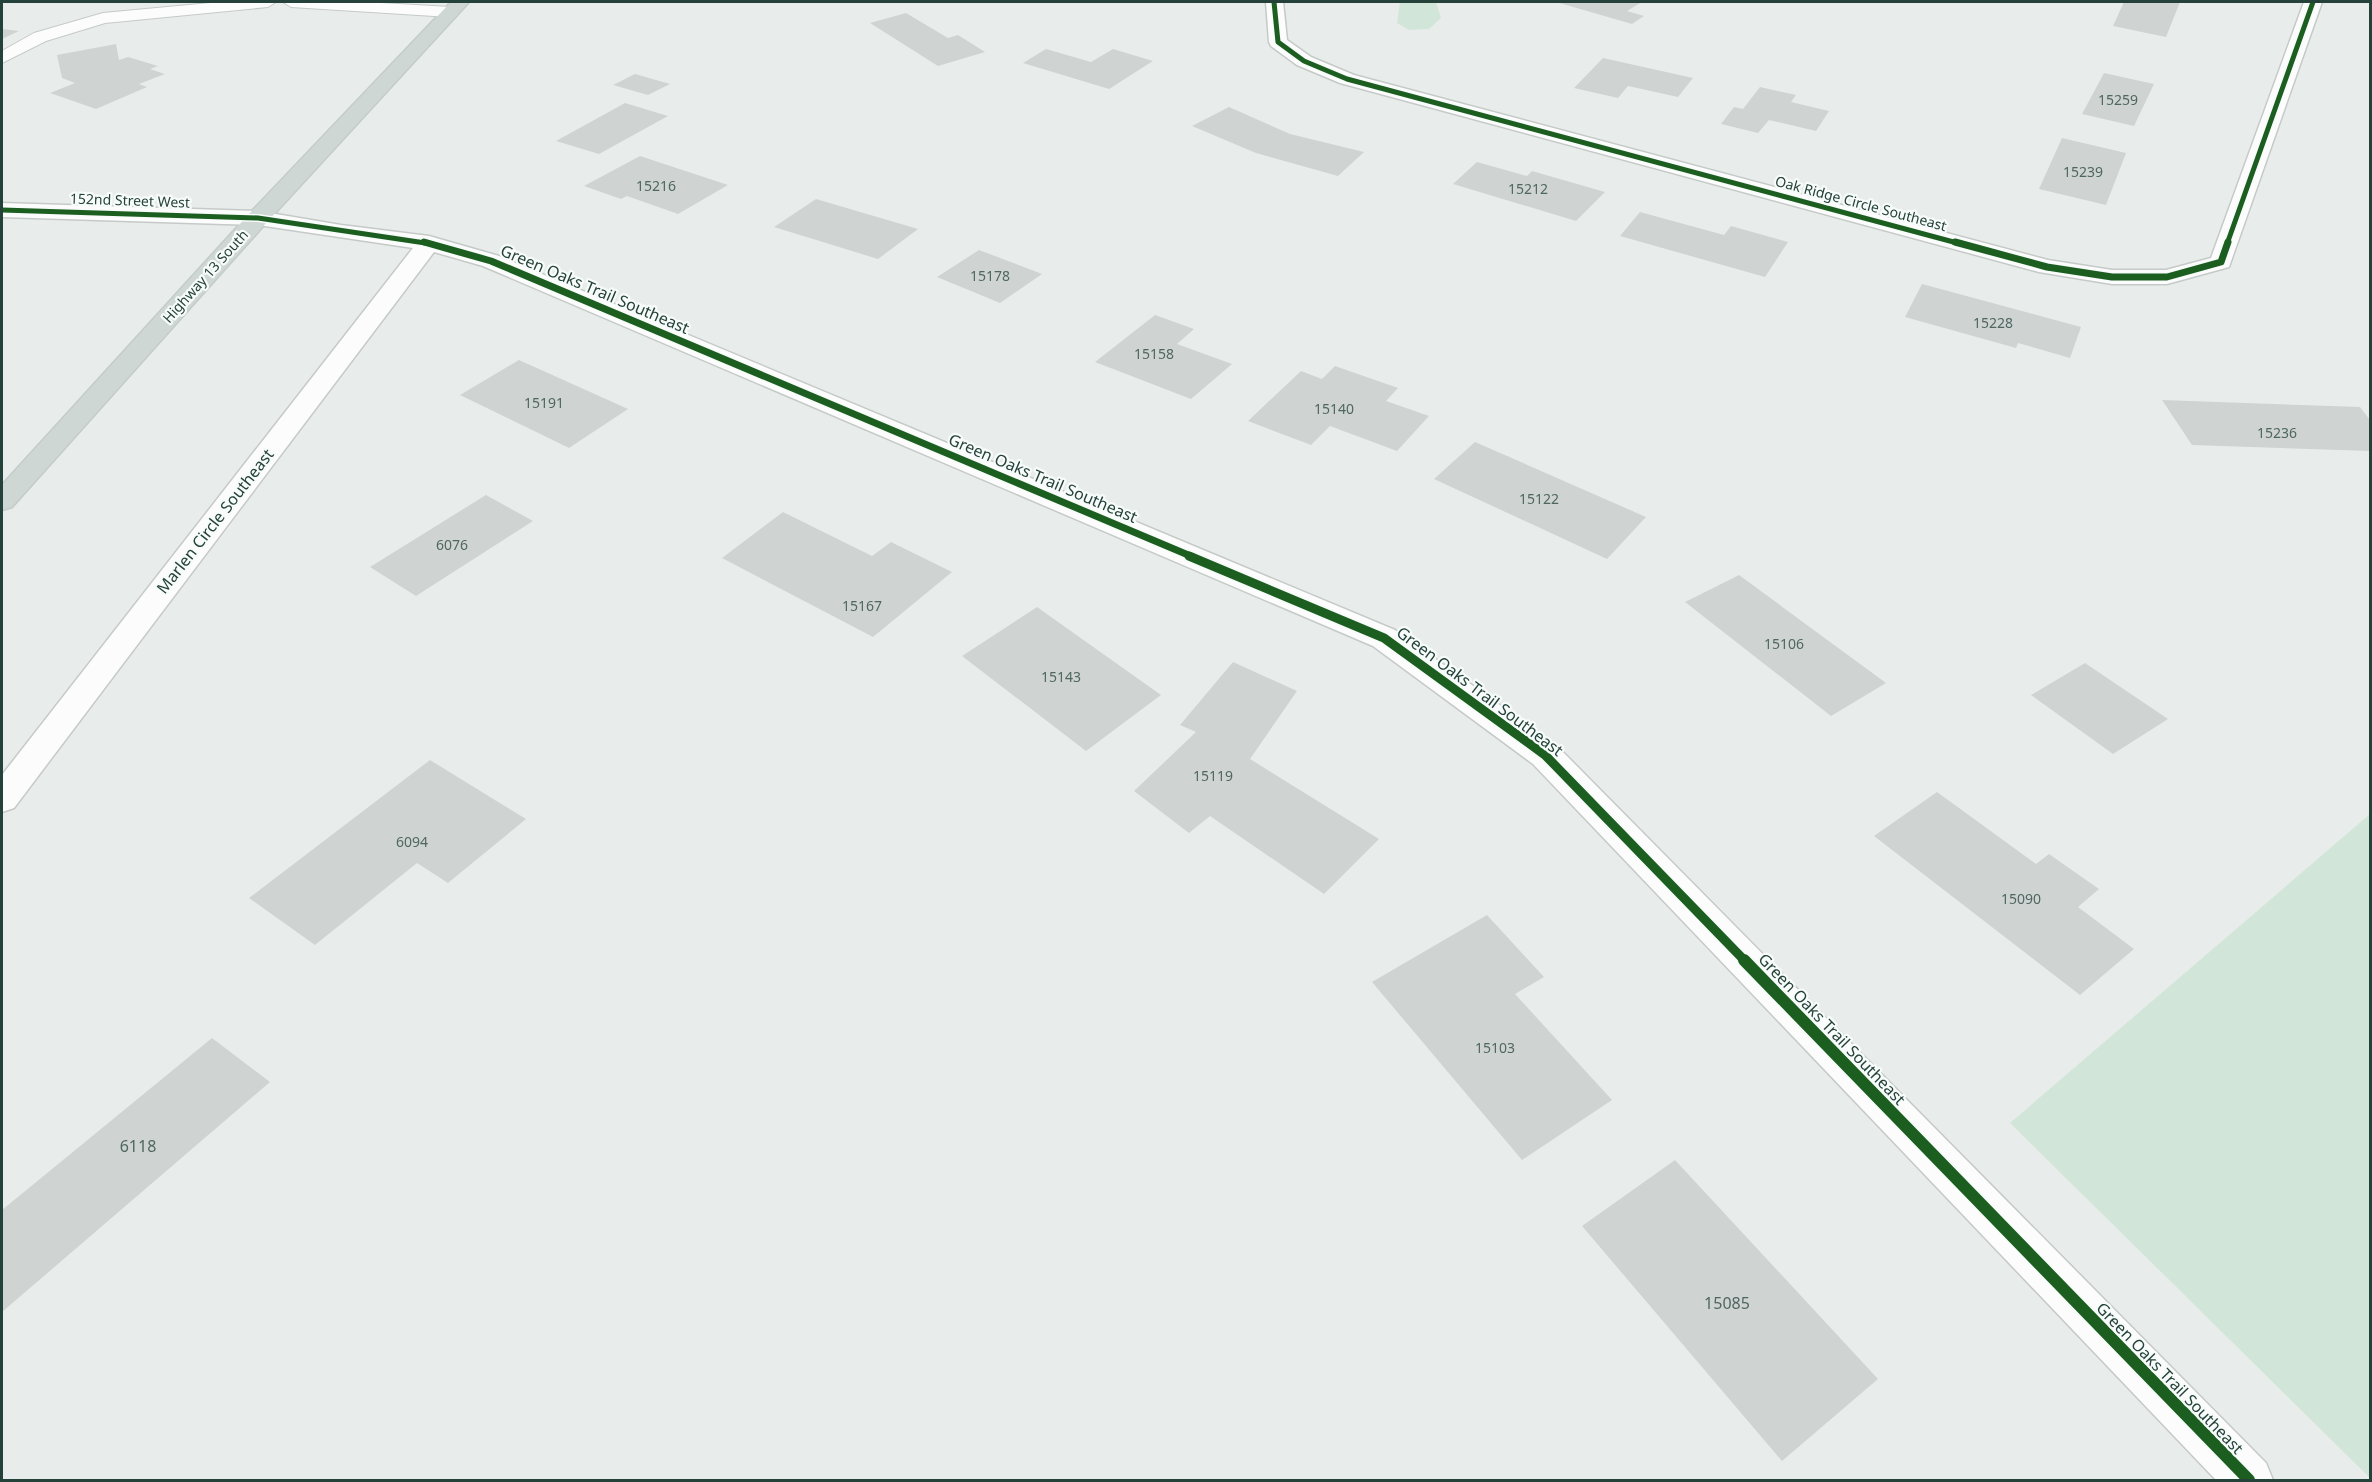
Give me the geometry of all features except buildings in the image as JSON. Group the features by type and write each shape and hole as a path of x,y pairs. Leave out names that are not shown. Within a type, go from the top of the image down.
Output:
{"main road":[{"name":"Highway 13 South","path":"2,501 258,218 455,7"}],"street":[{"name":"Oak Ridge Circle Southeast","path":"1274,2 1278,42 1304,61 1347,79 2047,267 2112,277 2167,278 2221,262 2313,2"},
{"name":"152nd Street West","path":"2,210 258,218"},
{"name":"Green Oaks Trail Southeast","path":"258,218 341,232 429,243 491,261 1383,638 1545,755 2249,1480"},
{"name":"Marlen Circle Southeast","path":"2,799 429,243"}],"lane":[{"path":"2,58 40,37 104,18 268,2"},
{"path":"291,2 455,7"}],"green space":[{"path":"1400,2 1436,2 1441,18 1429,29 1409,30 1397,23"},
{"path":"2370,814 2370,1478 2010,1123"}],"cycle path":[{"path":"1274,2 1278,42 1304,61 1347,79 2047,267 2112,277 2167,277 2221,262 2313,2"},
{"path":"2,210 258,218 341,232 429,243 491,261 1384,638 1545,755 2249,1480"}]}
